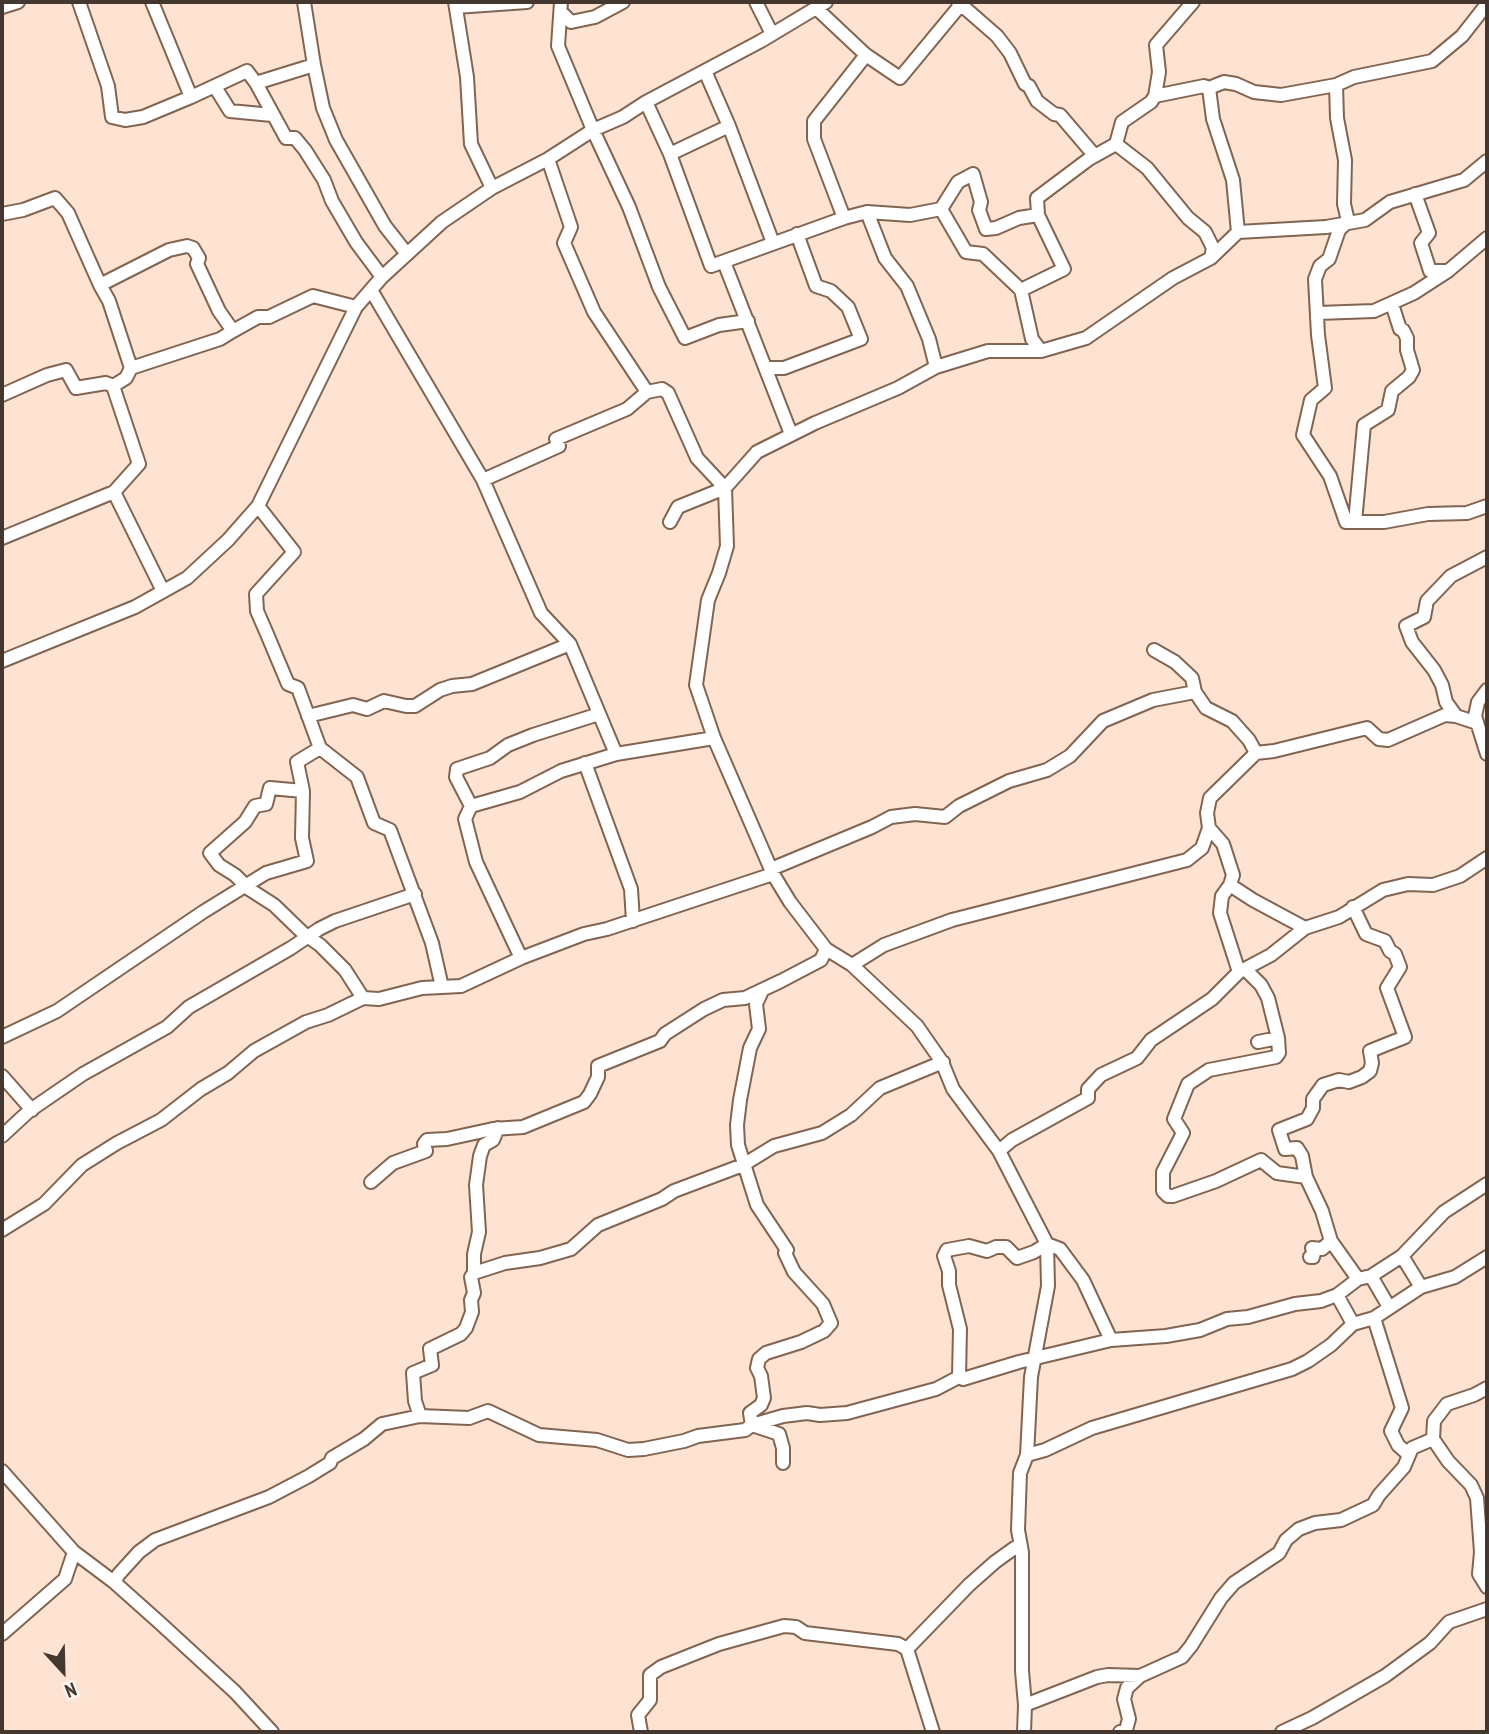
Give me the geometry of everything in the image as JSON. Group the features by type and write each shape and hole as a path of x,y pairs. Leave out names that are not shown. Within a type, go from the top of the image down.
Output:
{"street":[{"path":"2,8 18,2"},
{"path":"79,2 108,86 112,117 125,120 143,117 247,71 286,138 295,138 324,180 332,201 356,242 382,277"},
{"path":"152,2 191,97"},
{"path":"304,2 323,108 336,140 384,226 408,254"},
{"path":"492,188 471,144 467,77 455,4 527,2"},
{"path":"559,6 571,22 595,17 623,2"},
{"path":"756,2 772,34"},
{"path":"1021,290 1064,269 1038,215 1037,198 1116,144 1122,122 1156,96 1159,72 1156,45 1193,2"},
{"path":"2,661 135,607 187,578 228,540 258,506 356,307 382,277 442,222 492,188 548,159 593,130 623,117 821,5 866,55 900,78 961,3 997,36 1010,53 1025,84 1029,86 1037,101 1054,114 1060,115 1095,156"},
{"path":"1156,96 1205,86 1209,88 1224,82 1254,92 1281,95 1336,85 1354,77 1432,61 1462,36 1487,4"},
{"path":"559,6 558,46 629,207 659,287 685,338 719,325 748,321"},
{"path":"844,218 814,139 814,121 866,55"},
{"path":"256,83 314,65"},
{"path":"705,71 773,243"},
{"path":"1336,85 1337,118 1345,160 1345,204 1348,221"},
{"path":"215,87 230,111 272,115"},
{"path":"1209,88 1213,119 1233,180 1238,232"},
{"path":"646,102 670,154 711,266 797,234 867,212 910,215 941,209 958,182 974,174 981,202 979,210 986,229 1038,215"},
{"path":"670,154 729,127"},
{"path":"1116,144 1147,168 1188,218 1205,232 1213,248 1211,258"},
{"path":"548,159 571,227 564,243 569,255 594,312 647,392"},
{"path":"670,522 678,507 725,488 757,452 791,434 898,388 936,367 988,351 1041,351 1086,338 1173,278 1211,258 1238,232 1326,227 1365,220 1390,202 1464,180 1487,161"},
{"path":"1415,194 1429,233 1421,243 1426,266 1430,271 1448,271"},
{"path":"2,214 23,210 55,198 68,213 109,300 131,368 126,378 113,386"},
{"path":"941,209 966,252 984,254 1021,290 1032,339 1041,351"},
{"path":"867,212 885,258 913,298 929,339 936,367"},
{"path":"1348,221 1339,230 1329,259 1320,266 1315,279 1318,335 1325,388 1311,400 1303,435 1330,475 1346,522 1384,522 1428,514 1467,513 1487,506"},
{"path":"766,368 785,368 861,338 848,307 831,291 816,286 797,234"},
{"path":"1318,313 1374,311 1392,304 1448,271 1487,238"},
{"path":"100,285 169,250 187,246 192,248 199,258 197,264 219,311 233,331"},
{"path":"724,262 791,434"},
{"path":"371,290 483,480 541,613 570,644 616,754"},
{"path":"131,368 220,339 258,317 269,317 313,296 356,307"},
{"path":"1355,522 1364,425 1388,410 1392,391 1409,377 1413,370 1407,350 1407,338 1404,330 1400,329 1392,304"},
{"path":"2,395 40,377 66,370 76,388 106,383 113,386 139,464 114,492 2,538"},
{"path":"483,480 559,446 556,439 627,409 647,392 662,389 668,393 697,458 725,488 727,546 708,600 696,685 714,738 772,871 790,902 826,949 852,965 917,1026 943,1062 953,1089 999,1151 1047,1244 1048,1286 1031,1377 1027,1455 1020,1473 1018,1530 1024,1732"},
{"path":"114,492 163,591"},
{"path":"258,506 294,552 256,594 257,611 288,684 298,688 320,748 357,777 374,823 390,830 432,943 442,987"},
{"path":"1456,716 1446,702 1442,685 1434,670 1412,642 1406,626 1424,617 1427,601 1451,576 1487,557"},
{"path":"308,716 353,705 367,709 384,701 415,706 440,690 472,684 570,644"},
{"path":"1154,650 1169,657 1192,678 1195,692 1206,708 1233,721 1256,753"},
{"path":"1487,690 1478,702 1475,716 1487,754"},
{"path":"2,1230 44,1204 82,1165 161,1120 201,1089 228,1073 254,1051 306,1022 363,998 379,999 422,988 461,986 521,958 584,934 633,921 772,871 891,817 915,814 945,817 971,800 1009,782 1047,770 1070,756 1103,721 1153,700 1195,692"},
{"path":"471,806 456,777 457,769 490,758 508,745 533,734 599,713"},
{"path":"852,965 884,945 952,920 1187,860 1202,848 1209,828 1207,813 1210,798 1256,753 1367,728 1379,739 1388,740 1445,715 1477,723"},
{"path":"521,958 475,862 465,819 471,806 520,792 561,771 616,754 714,738"},
{"path":"2,1037 57,1012 245,885 280,867 307,861 302,838 303,791 297,762 320,748"},
{"path":"585,763 631,889 633,921"},
{"path":"303,791 271,788 266,804 255,806 245,822 210,853 219,864 274,905 320,945 345,970 363,998"},
{"path":"1209,828 1223,844 1233,875 1223,896 1220,913 1242,970 1261,985 1268,998 1279,1053 1276,1057 1209,1070 1188,1084 1174,1119 1183,1133 1163,1172 1163,1191 1168,1196 1173,1196 1216,1181 1261,1160 1277,1173 1306,1177"},
{"path":"999,1151 1012,1140 1088,1098 1088,1090 1101,1075 1137,1058 1151,1040 1212,999 1242,970 1271,956 1305,928 1339,917 1383,890 1408,884 1433,885 1460,876 1487,858"},
{"path":"1230,885 1305,928"},
{"path":"2,1136 32,1110 83,1074 167,1027 189,1007 308,936 335,921 415,894"},
{"path":"1353,907 1366,934 1385,941 1390,951 1395,954 1400,967 1387,988 1405,1037 1370,1051 1370,1071 1349,1082 1339,1080 1323,1086 1313,1099 1313,1108 1307,1119 1279,1130 1285,1149 1297,1148 1302,1156 1306,1177 1322,1211 1331,1241 1389,1307"},
{"path":"372,1182 393,1163 426,1151 424,1143 427,1140 447,1139 498,1128 523,1127 584,1102 598,1077 598,1066 660,1041 665,1034 723,1000 745,998 762,991 821,960 826,949"},
{"path":"751,1425 750,1413 761,1405 764,1398 757,1368 760,1359 766,1353 824,1331 831,1323 823,1304 794,1272 785,1254 787,1250 757,1205 738,1145 737,1125 750,1048 759,1029 756,1004 762,991"},
{"path":"1258,1042 1278,1038"},
{"path":"474,1273 571,1249 598,1225 743,1164 774,1146 822,1133 851,1115 880,1088 943,1062"},
{"path":"2,1076 32,1110"},
{"path":"420,1416 415,1401 413,1373 432,1365 430,1349 461,1334 472,1312 471,1300 474,1293 471,1277 474,1273 474,1254 479,1232 476,1185 480,1156 484,1145 493,1140 498,1128"},
{"path":"114,1582 139,1552 155,1540 269,1497 330,1463 332,1458 364,1439 382,1424 420,1416 469,1418 488,1411 539,1435 597,1440 628,1450 745,1430 751,1425 783,1416 848,1413 936,1389 959,1377 963,1379 1111,1340 1166,1336 1200,1330 1227,1319 1321,1301 1337,1295 1402,1256 1444,1212 1487,1184"},
{"path":"1310,1257 1313,1257 1314,1253 1312,1248 1322,1249 1331,1241"},
{"path":"1047,1244 1060,1249 1076,1269 1111,1340"},
{"path":"959,1377 960,1329 944,1256 947,1250 969,1246 987,1251 1006,1247 1017,1258 1047,1244"},
{"path":"1402,1256 1420,1287"},
{"path":"1027,1455 1045,1450 1092,1428 1292,1369 1322,1352 1353,1324 1374,1318 1420,1287 1455,1277 1487,1257"},
{"path":"1337,1295 1353,1324"},
{"path":"1374,1318 1402,1408 1391,1431 1398,1446 1409,1455"},
{"path":"1487,1388 1447,1404 1434,1421 1433,1439 1448,1461 1471,1485 1478,1498 1481,1552 1479,1574 1487,1587"},
{"path":"751,1425 779,1434 783,1462"},
{"path":"1120,1732 1126,1730 1129,1719 1124,1699 1127,1688 1140,1676 1182,1657 1234,1583 1279,1553 1286,1540 1299,1530 1315,1523 1341,1520 1373,1505 1404,1467 1412,1448 1433,1439"},
{"path":"2,1471 74,1552 114,1582 235,1692 272,1732"},
{"path":"908,1649 969,1585 1020,1544"},
{"path":"2,1634 65,1579 74,1552"},
{"path":"1282,1732 1385,1676 1430,1643 1450,1622 1487,1609"},
{"path":"641,1732 638,1715 650,1700 650,1675 661,1667 719,1644 784,1626 796,1627 805,1633 898,1644 908,1649 933,1732"},
{"path":"1025,1705 1097,1677 1140,1676"}]}
